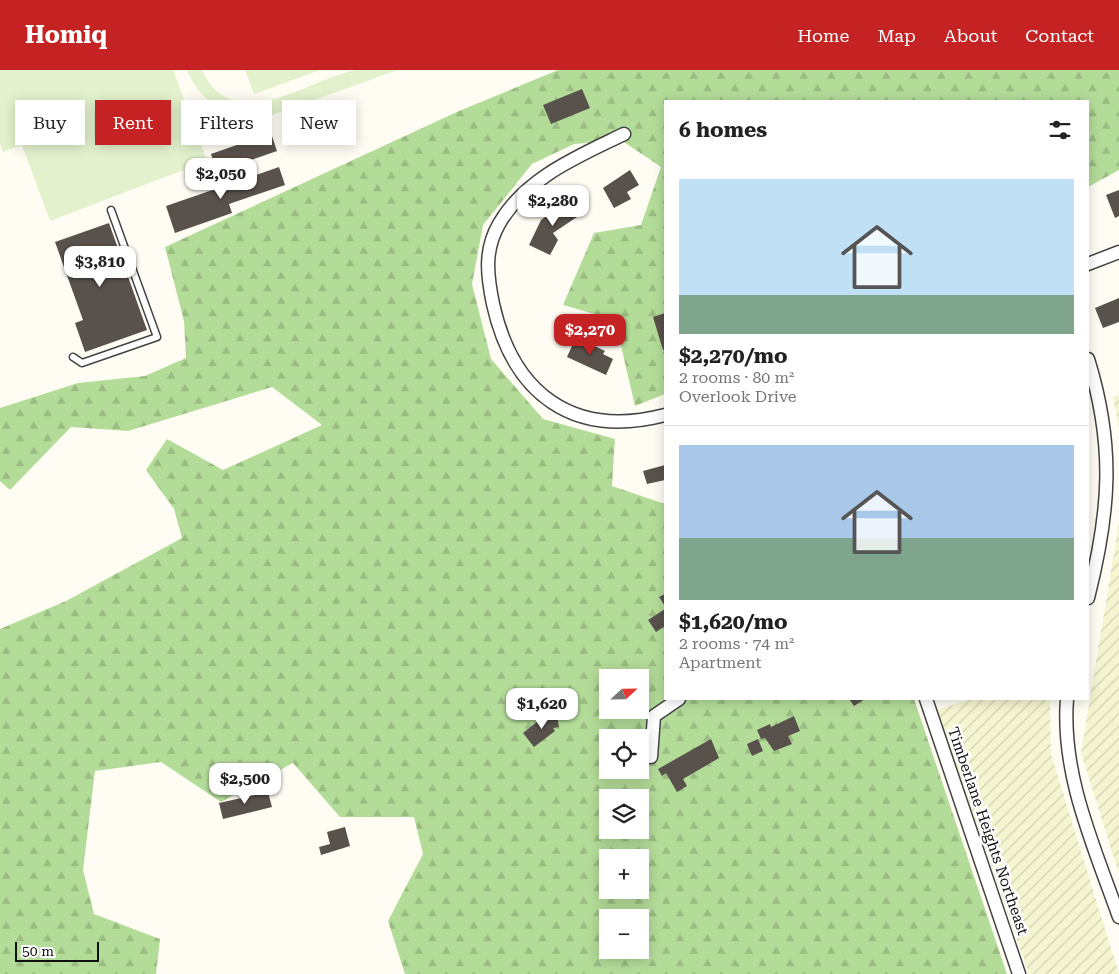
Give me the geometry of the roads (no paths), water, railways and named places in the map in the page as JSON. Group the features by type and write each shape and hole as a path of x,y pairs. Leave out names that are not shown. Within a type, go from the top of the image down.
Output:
{"street":[{"path":"624,134 544,176 531,186 510,209 493,236 489,250 488,282 500,330 512,360 531,386 546,398 572,413 602,420 630,421 664,415"},
{"path":"1089,264 1119,252"},
{"path":"1089,363 1098,397 1108,459 1106,508 1089,593"},
{"path":"651,757 654,716 678,700"},
{"name":"Timberlane Heights Northeast","path":"926,700 1019,974"},
{"path":"1067,700 1067,747 1071,777 1119,917"}],"lane":[{"path":"73,357 82,363 157,337 112,210"}]}
